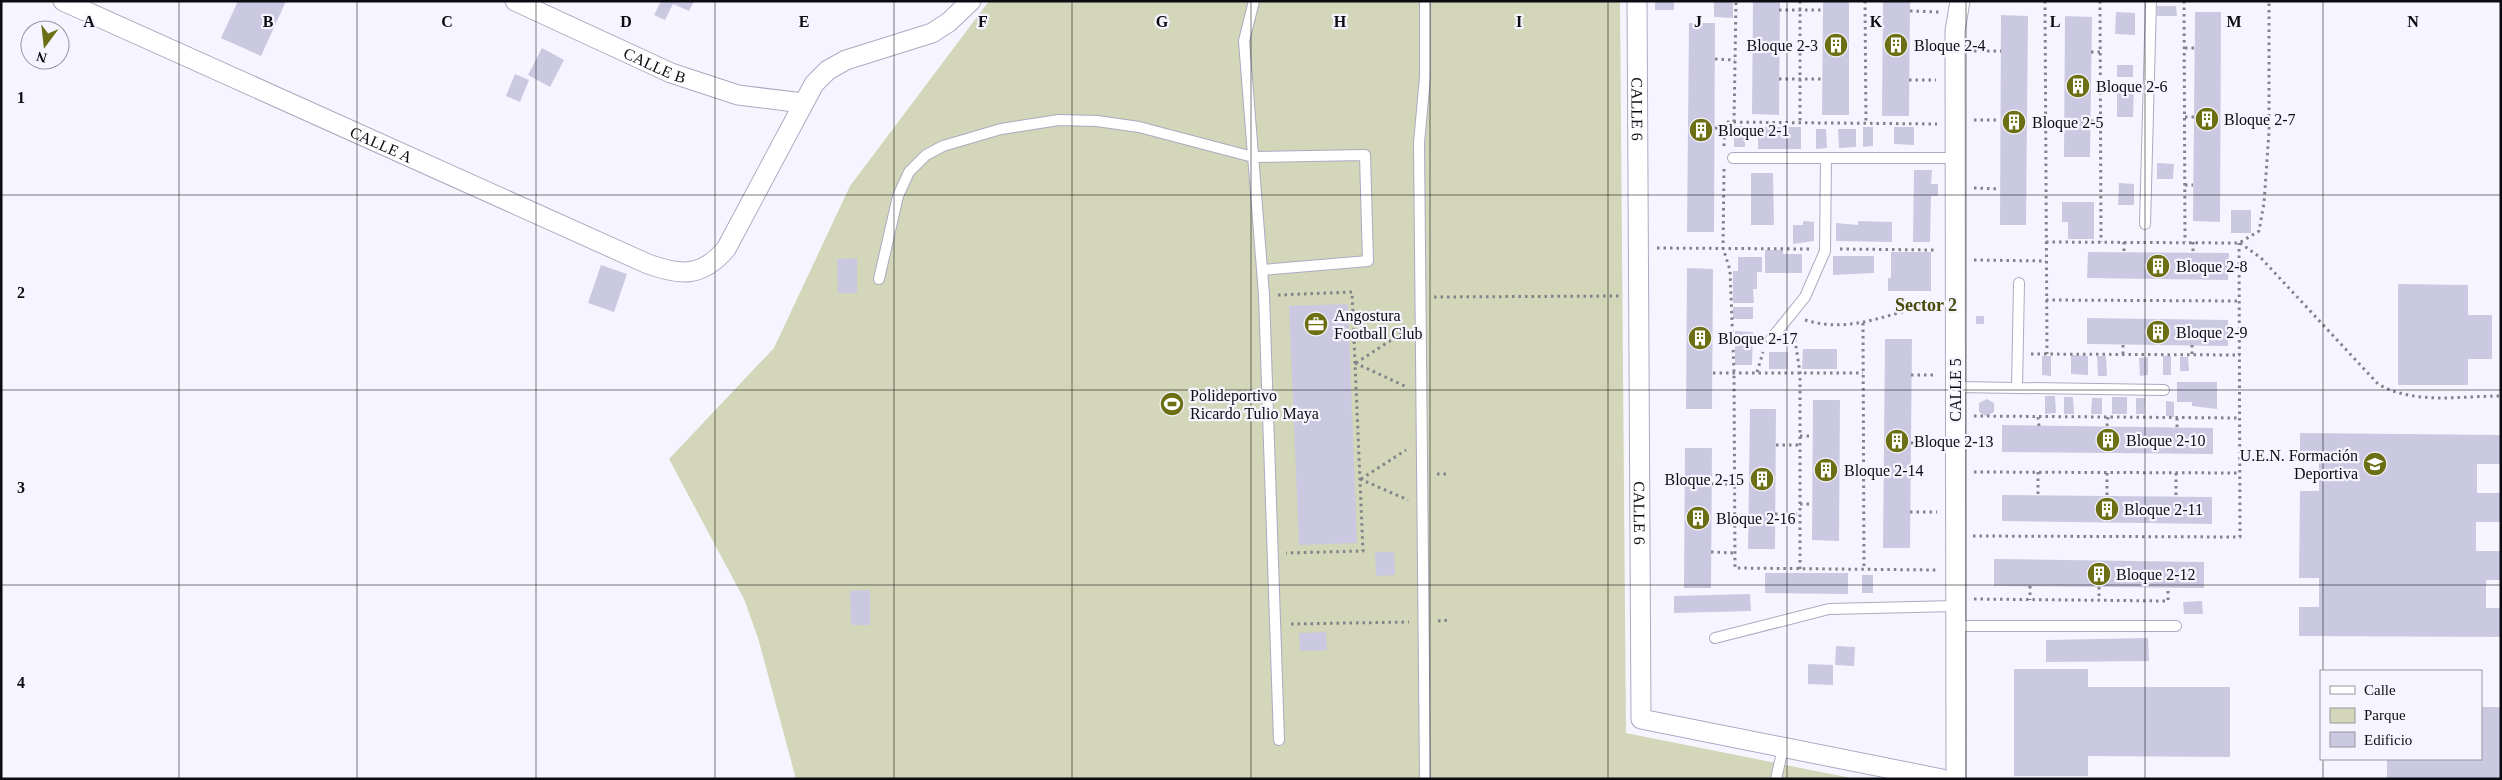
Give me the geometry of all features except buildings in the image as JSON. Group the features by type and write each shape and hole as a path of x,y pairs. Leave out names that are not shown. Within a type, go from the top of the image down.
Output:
{"street":[{"name":"CALLE A","path":"63,1 666,271 686,272 702,270 716,261 726,249 803,104"},
{"name":"CALLE B","path":"515,1 670,73 738,95 803,104"},
{"path":"803,104 814,84 828,70 846,60 932,33 949,22 971,1"},
{"name":"CALLE 6","path":"1636,1 1641,719 1942,779"},
{"name":"CALLE 5","path":"1956,779 1955,303 1956,51 1959,7"}],"lane":[{"path":"1254,1 1244,41 1264,295 1279,740"},
{"path":"1425,1 1425,77 1419,143 1425,779"},
{"path":"2146,224 2151,1"},
{"path":"879,279 898,196 909,172 926,155 965,138 1001,129 1059,120 1139,127 1253,157 1365,155 1368,261 1262,270"},
{"path":"1733,158 1956,158"},
{"path":"1771,339 1812,286 1826,249 1826,158"},
{"path":"2017,388 2019,283"},
{"path":"1955,381 2017,388 2164,390"},
{"path":"1715,638 1829,609 1956,602"},
{"path":"1956,626 2176,626"},
{"path":"1776,779 1783,748"}],"path":[{"path":"1734,122 1736,1"},
{"path":"1800,1 1800,123"},
{"path":"1865,1 1866,123"},
{"path":"2046,1 2047,354"},
{"path":"2100,1 2101,242"},
{"path":"2184,1 2186,242"},
{"path":"2046,242 2240,243 2259,231 2269,132 2269,1"},
{"path":"1910,11 1959,7"},
{"path":"1780,10 1823,10"},
{"path":"2184,48 2194,48"},
{"path":"1956,51 2001,51"},
{"path":"2091,52 2100,52"},
{"path":"1715,59 1735,60"},
{"path":"1779,79 1822,79"},
{"path":"1909,80 1956,80"},
{"path":"2185,117 2194,117"},
{"path":"1724,148 1724,122 1866,123 2000,120"},
{"path":"2091,121 2100,121"},
{"path":"1714,128 1724,128"},
{"path":"1724,167 1723,248 1730,270 1734,372 1735,568 1955,570"},
{"path":"2185,185 2193,186"},
{"path":"1956,188 2000,189"},
{"path":"2124,242 2124,252"},
{"path":"2193,242 2193,253"},
{"path":"1955,536 2240,537 2240,243"},
{"path":"2240,243 2261,258 2378,384 2395,393 2413,397 2501,396"},
{"path":"1639,248 1826,249 2046,261"},
{"path":"1264,295 1352,292 1363,550 1273,554"},
{"path":"1420,297 1639,296"},
{"path":"2046,300 2240,301"},
{"path":"1800,569 1800,373 1797,344 1790,316 1835,326 1863,323 1910,308 1955,303"},
{"path":"1863,323 1864,570"},
{"path":"1356,363 1411,328"},
{"path":"1756,372 1764,348 1771,339"},
{"path":"2123,345 2123,354"},
{"path":"2192,346 2192,354"},
{"path":"2018,354 2240,355"},
{"path":"1356,363 1411,388"},
{"path":"1713,373 1863,373"},
{"path":"1911,375 1955,381"},
{"path":"1955,416 2240,418"},
{"path":"2038,417 2038,426"},
{"path":"2108,418 2108,426"},
{"path":"2177,418 2177,427"},
{"path":"1800,436 1813,436"},
{"path":"1911,444 1955,444"},
{"path":"1776,445 1800,445"},
{"path":"1360,479 1411,447"},
{"path":"1956,472 2240,474"},
{"path":"2038,472 2038,496"},
{"path":"2107,473 2107,496"},
{"path":"2176,473 2176,497"},
{"path":"1360,479 1411,502"},
{"path":"1712,484 1734,484"},
{"path":"1800,504 1812,504"},
{"path":"1910,512 1956,512"},
{"path":"1775,514 1800,514"},
{"path":"1711,552 1735,553"},
{"path":"2030,586 2030,600"},
{"path":"2099,587 2099,600"},
{"path":"1956,602 2030,600 2168,601 2168,588"},
{"path":"1275,625 1451,620"}],"green space":[{"name":"Polideportivo Ricardo Tulio Maya","path":"989,1 1620,1 1626,733 1856,779 796,779 758,638 744,599 669,459 774,348 850,186"}],"place":[{"name":"Bloque 2-3","path":"1836,45"},
{"name":"Bloque 2-4","path":"1896,45"},
{"name":"Bloque 2-6","path":"2078,86"},
{"name":"Bloque 2-7","path":"2207,119"},
{"name":"Bloque 2-5","path":"2014,122"},
{"name":"Bloque 2-1","path":"1701,130"},
{"name":"Bloque 2-8","path":"2158,266"},
{"name":"Angostura Football Club","path":"1316,324"},
{"name":"Bloque 2-9","path":"2158,332"},
{"name":"Bloque 2-17","path":"1700,338"},
{"name":"Polideportivo Ricardo Tulio Maya","path":"1172,404"},
{"name":"Bloque 2-10","path":"2108,440"},
{"name":"Bloque 2-13","path":"1897,441"},
{"name":"U.E.N. Formación Deportiva","path":"2375,464"},
{"name":"Bloque 2-14","path":"1826,470"},
{"name":"Bloque 2-15","path":"1762,479"},
{"name":"Bloque 2-11","path":"2107,509"},
{"name":"Bloque 2-16","path":"1698,518"},
{"name":"Bloque 2-12","path":"2099,574"}],"district":[{"name":"Sector 2","path":"1926,305"}]}
